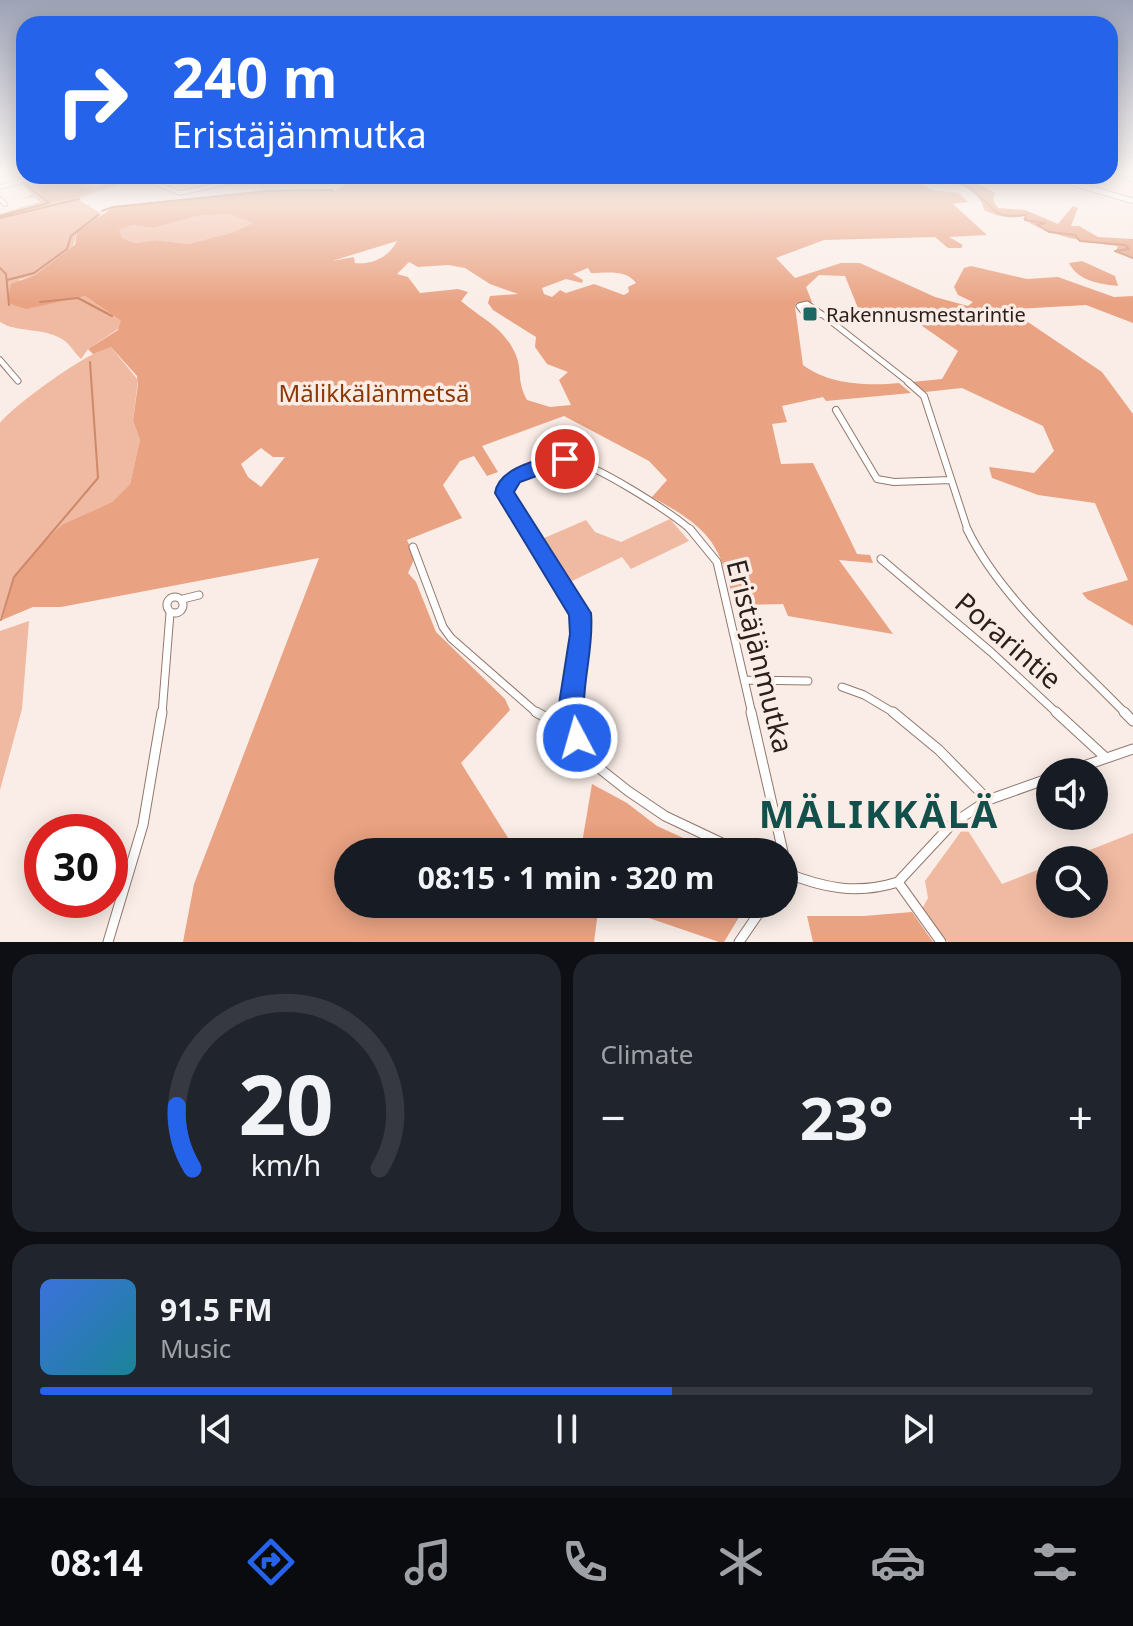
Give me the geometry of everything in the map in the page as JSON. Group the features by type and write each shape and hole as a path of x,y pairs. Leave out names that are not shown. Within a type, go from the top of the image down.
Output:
{"street":[{"path":"823,315 924,396 971,541 991,572 1133,721"},
{"path":"0,360 18,381"},
{"path":"0,372 8,368"},
{"path":"836,410 877,479 894,482 951,480"},
{"name":"Eristäjänmutka","path":"573,732 569,717 582,622 574,602 504,493 505,484 513,477 565,459 579,462 678,518 707,544 717,562 780,838"},
{"path":"413,547 443,627 451,638 540,716 573,732 599,768 628,791 665,816 711,838"},
{"name":"Porarintie","path":"881,559 1003,662 1106,758"},
{"path":"108,942 137,854 158,750 163,662 170,613 165,610 168,602 176,597 183,599 199,595"},
{"path":"746,680 808,681"},
{"path":"842,687 869,695 884,704 931,743 988,800"},
{"path":"1106,758 1133,749"},
{"path":"798,876 851,892 869,891 898,882 952,824 988,800 1036,783"},
{"path":"898,882 941,942"},
{"path":"739,942 755,918"}],"shaded area":[{"path":"0,216 100,216 89,227 77,232 73,247 35,275 18,280 72,297 85,296 121,321 121,327 88,349 81,359 67,343 54,335 14,328 0,322"},
{"path":"197,216 234,216 252,223 234,232 188,244 155,240 135,243 122,238 118,230 132,225 154,228"},
{"path":"111,347 138,380 133,421 140,440 130,484 112,502 63,524 14,577 0,620 0,423 53,379"},
{"path":"670,519 689,541 631,569 622,557 570,582 542,539 586,520 595,532 621,542"},
{"path":"29,621 22,709 0,790 0,631"},
{"path":"965,826 1002,884 1036,871 1036,918 1108,918 1108,846 1100,846 1133,833 1133,942 948,942 922,909 928,898 925,881"}],"green space":[{"name":"Mälikkälänmetsä","path":"101,216 198,216 154,228 132,225 119,230 122,238 135,243 155,240 188,244 234,232 252,223 234,216 966,216 987,235 949,237 963,245 961,248 948,248 935,237 824,240 776,258 795,278 841,263 860,263 935,297 968,306 973,302 958,295 954,287 964,268 971,266 1027,279 1058,277 1114,297 1133,296 1133,323 1086,305 1015,309 1013,312 1102,372 1133,414 1133,626 1082,593 1128,580 1095,503 1038,495 992,478 989,467 1034,473 1054,451 1043,426 962,388 925,392 912,382 942,379 958,351 901,311 858,308 845,276 819,275 806,287 812,302 796,303 795,307 803,365 837,380 862,384 899,383 911,393 826,401 823,397 782,406 787,422 772,424 781,464 813,463 857,554 870,555 873,563 839,560 893,634 788,616 783,604 735,605 723,566 709,539 687,518 652,497 667,480 649,461 564,416 482,446 498,472 487,476 474,456 460,461 443,485 462,518 407,540 415,557 408,573 416,582 436,632 505,699 510,710 461,763 508,838 334,838 334,918 597,918 594,942 183,942 194,884 319,558 61,607 33,607 2,620 14,577 43,543 63,524 112,502 130,484 140,440 133,421 137,376 111,347 93,354 88,349 118,330 121,321 85,296 26,309 11,304 8,298 11,284 35,275 75,245 77,232","holes":["397,241 374,261 355,263 354,257 332,261","409,262 418,267 448,265 465,268 490,284 518,294 490,296 488,303 493,310 536,337 535,347 547,364 568,372 559,380 571,405 550,407 527,400 512,348 493,325 461,301 468,292 458,289 420,293 408,277 397,274","588,268 591,273 622,274 636,283 628,287 629,292 624,295 594,284 566,293 560,290 552,297 544,294 542,288 566,279 582,283 583,280 573,274","261,448 273,457 285,457 261,487 248,477 241,464"]},
{"path":"1025,216 1039,216 1058,224 1065,216 1075,216 1071,226 1079,226 1098,237 1133,239 1133,257 1116,251 1118,246 1056,234 1023,219"},
{"path":"1082,261 1115,276 1118,286 1084,278 1069,263"},
{"path":"592,784 627,803 657,826 683,838 583,838"},
{"path":"912,912 933,942 813,942 807,916 864,916"},
{"path":"649,918 739,918 724,942"}],"waterway":[{"path":"0,218 8,216"},
{"path":"7,280 34,273 67,249 71,236 97,216"},
{"path":"1026,216 1025,220 1045,223 1037,225 1049,232 1075,235 1080,241 1125,245 1129,249 1115,251 1133,258"},
{"path":"0,268 6,274 9,305"},
{"path":"40,302 78,298 112,316"},
{"path":"1,620 14,577 98,478 90,362"}],"place":[{"name":"Rakennusmestarintie","path":"810,314"}],"district":[{"name":"MÄLIKKÄLÄ","path":"879,813"}],"route":[{"path":"565,459 513,477 505,484 504,493 580,613 582,634 569,717 577,738"}]}
